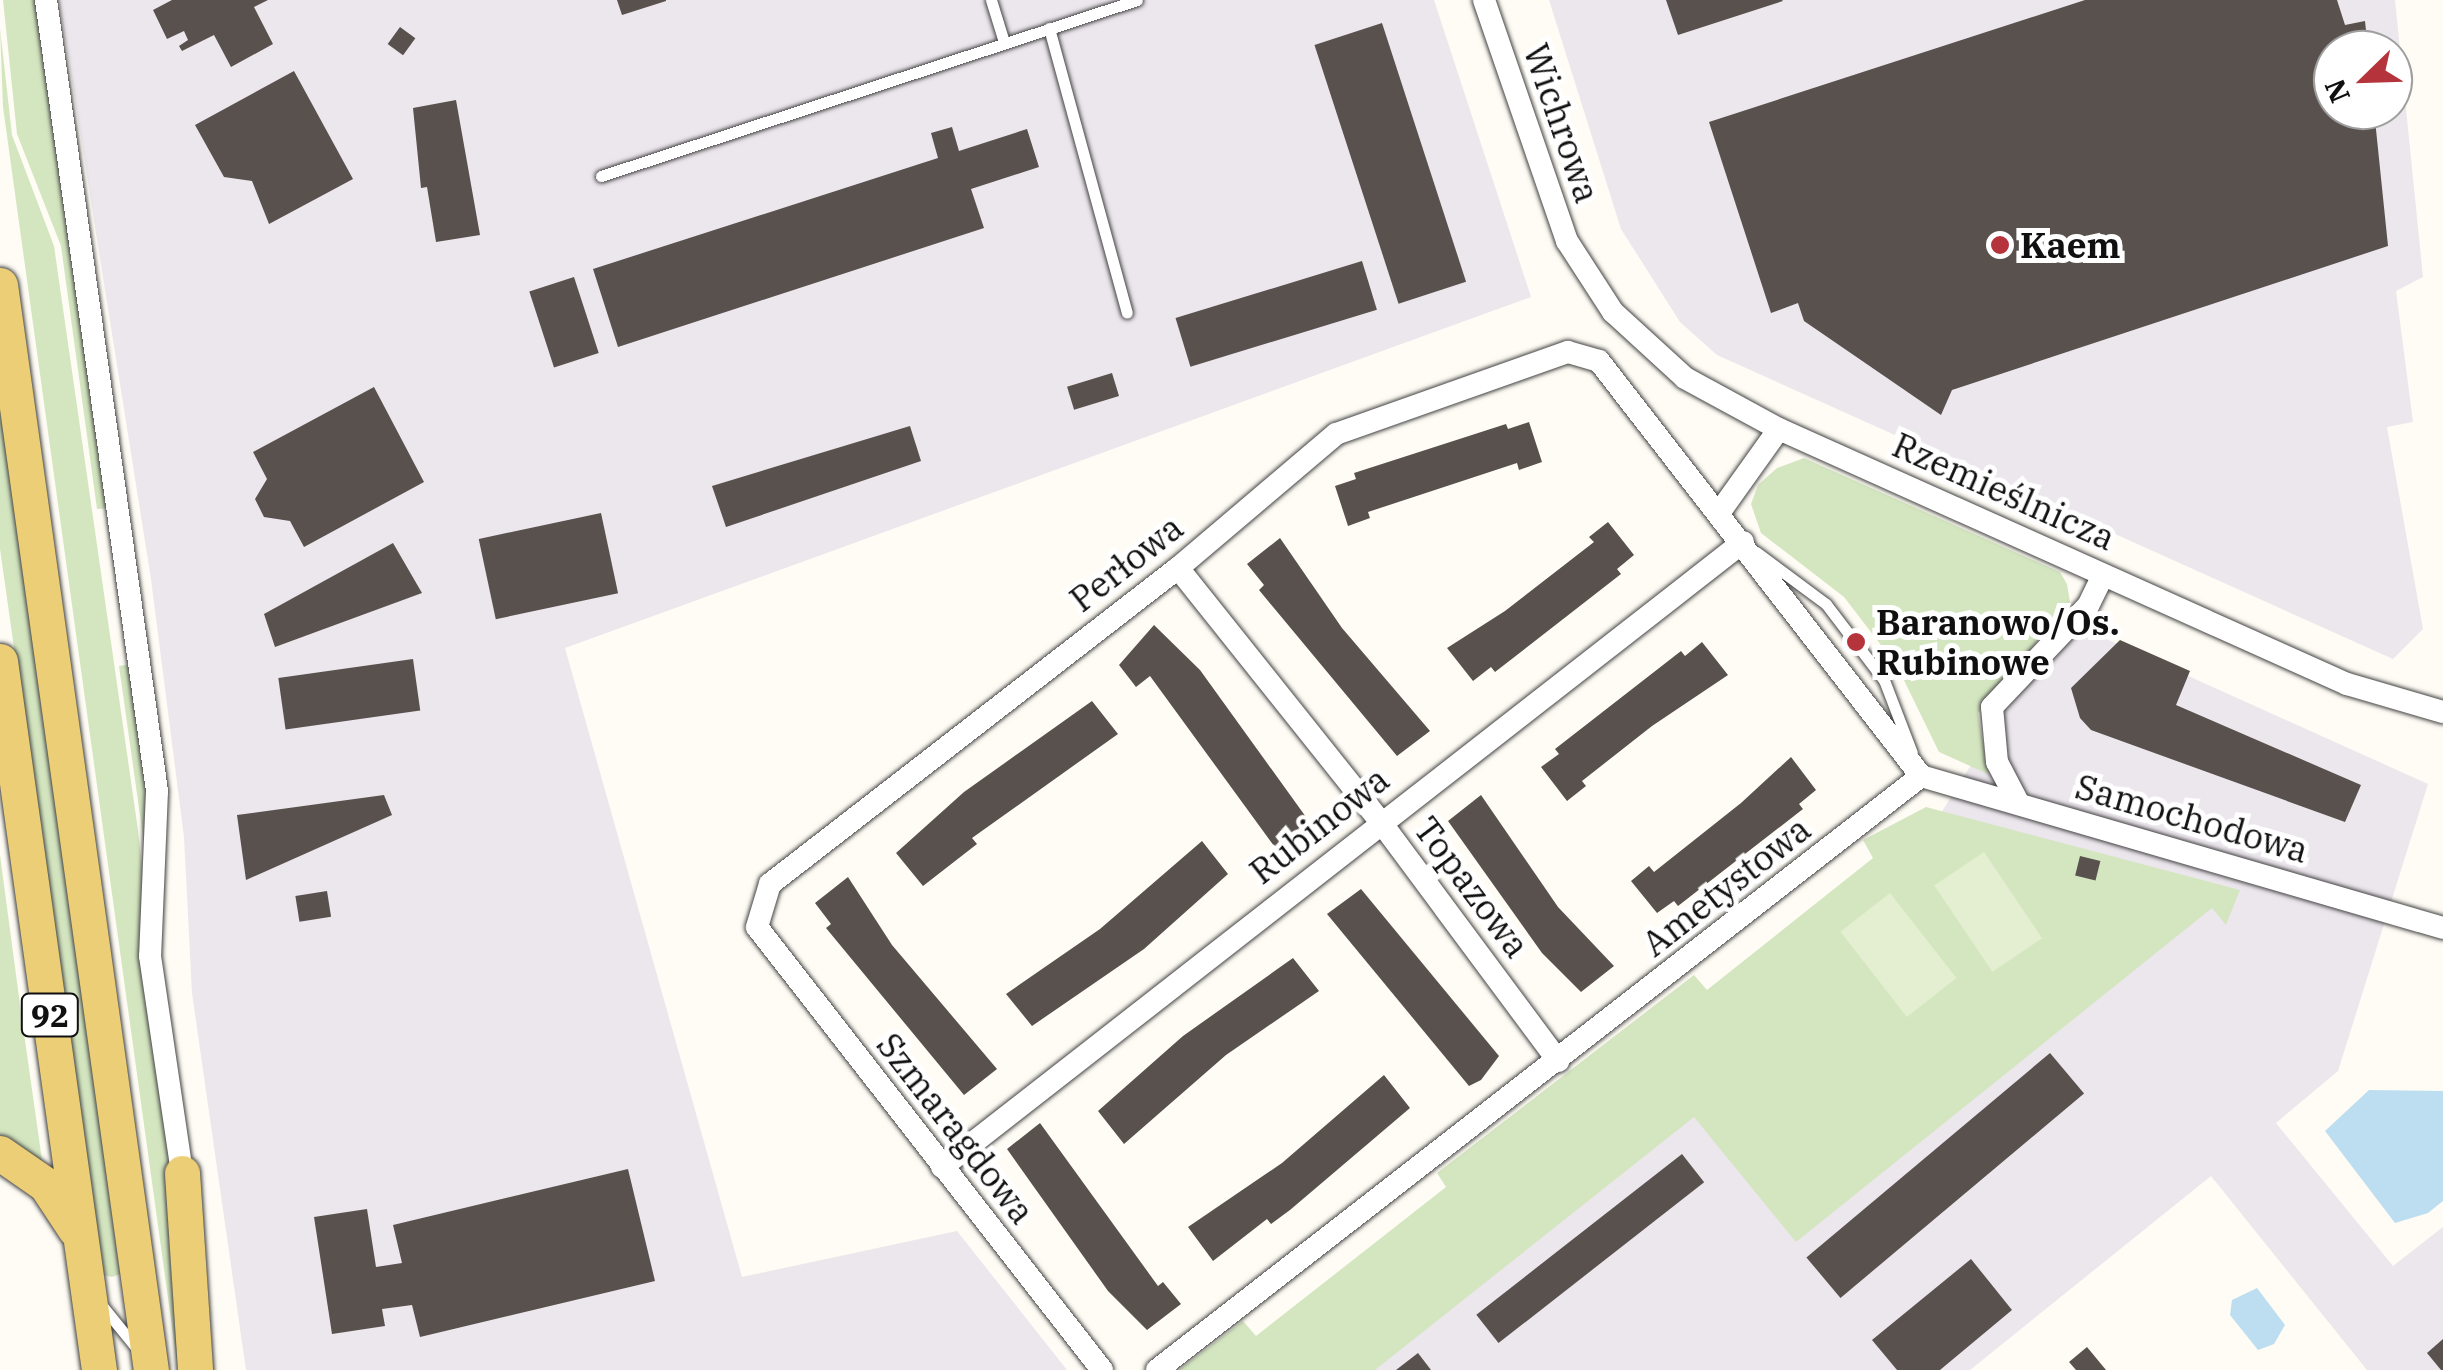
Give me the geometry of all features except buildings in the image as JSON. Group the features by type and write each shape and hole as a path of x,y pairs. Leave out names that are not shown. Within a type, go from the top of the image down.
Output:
{"main road":[{"name":"92","path":"0,285 151,1369"},
{"name":"92","path":"0,661 100,1370"},
{"path":"0,809 16,775"},
{"path":"0,1153 53,1193 84,1261"},
{"path":"182,1173 195,1370"}],"street":[{"path":"46,0 156,778 150,956 182,1173"},
{"name":"Wichrowa","path":"1484,0 1544,185 1581,266"},
{"name":"Rzemieślnicza","path":"1581,266 1645,346 1717,398 2348,684 2443,712"},
{"name":"Perłowa","path":"757,926 770,884 1178,568 1336,434 1568,352 1598,362 1719,513"},
{"path":"1779,429 1719,513 1921,776"},
{"name":"Rubinowa","path":"942,1166 1743,542"},
{"name":"Topazowa","path":"1178,568 1380,821 1558,1061"},
{"path":"2019,804 1997,762 1992,707 2088,606 2104,574"},
{"name":"Samochodowa","path":"1921,776 2443,928"},
{"name":"Ametystowa","path":"1157,1370 1921,776"},
{"name":"Szmaragdowa","path":"757,926 1102,1370"}],"lane":[{"path":"991,0 1004,42"},
{"path":"601,176 1136,0"},
{"path":"1049,28 1128,313"},
{"path":"84,1261 117,1324 151,1369"},
{"path":"100,1370 137,1271"}],"shaded area":[{"path":"59,0 1434,0 1531,297 565,648 742,1277 957,1231 1067,1370 246,1370 192,993 184,837 151,579"},
{"path":"1549,0 2395,0 2398,30 2313,30 2313,130 2408,130 2423,277 2396,291 2413,422 2387,427 2423,629 2393,659 1717,355 1680,322 1621,229"},
{"path":"2062,619 2428,784 2338,1071 2276,1123 2393,1266 2443,1227 2443,1370 2367,1370 2211,1176 1970,1370 1236,1370 1938,818"}],"green space":[{"path":"3,0 39,0 110,508 97,509 61,246 17,134"},
{"path":"0,28 12,135 54,246 138,830 175,1175 178,1370 3,107"},
{"path":"0,389 120,1274 112,1277 103,1275 0,549"},
{"path":"1804,458 2060,572 2067,584 2070,602 1978,713 1988,774 1939,752 1897,666 1844,597 1761,533 1751,504 1758,485 1777,468"},
{"path":"132,664 148,776 147,865 119,666"},
{"path":"1926,807 2240,890 2226,925 2212,908 1796,1242 1694,1117 1375,1370 1179,1370 1243,1321 1256,1336 1446,1187 1437,1173 1694,975 1707,990 1873,858 1863,840"},
{"path":"1984,852 2042,938 1992,972 1934,886"},
{"path":"0,855 21,1012 43,1167 0,1135"},
{"path":"1890,893 1956,978 1907,1017 1840,932"}],"water":[{"path":"2369,1090 2443,1091 2443,1201 2428,1213 2395,1223 2325,1131"},
{"path":"2257,1288 2285,1325 2274,1344 2258,1350 2230,1315 2232,1300"}],"place":[{"name":"Kaem","path":"2000,245"},
{"name":"Baranowo/Os. Rubinowe","path":"1856,642"}]}
